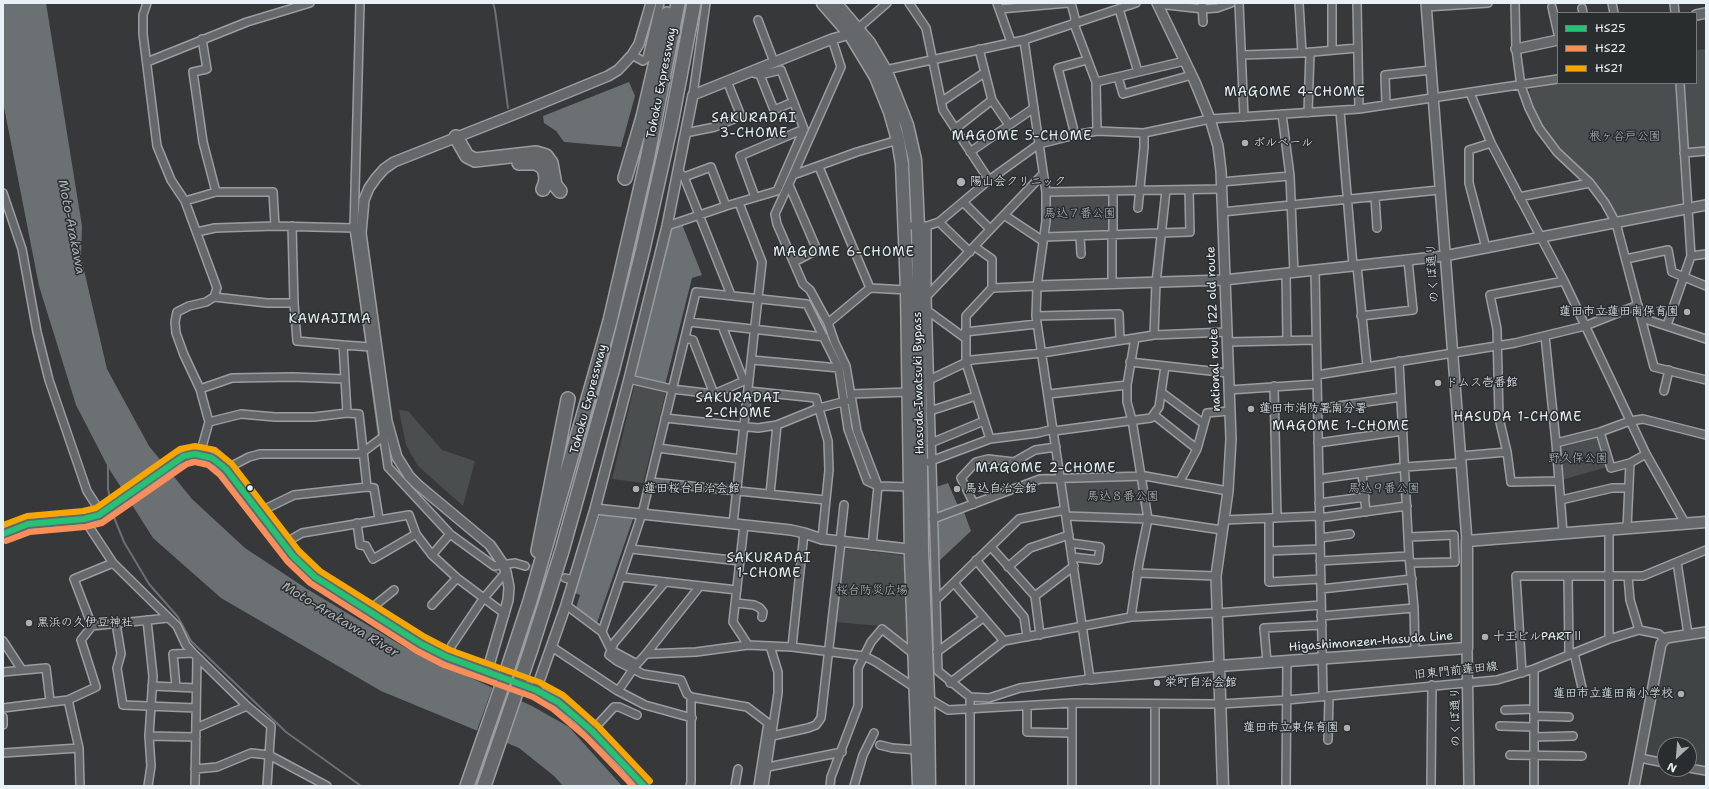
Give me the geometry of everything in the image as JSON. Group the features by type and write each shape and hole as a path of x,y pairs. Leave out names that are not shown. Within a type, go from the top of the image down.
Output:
{"highway":[{"path":"625,178 643,117 671,3"},
{"name":"Tohoku Expressway","path":"467,786 495,677 530,601 577,443 610,321 659,108 678,3"},
{"name":"Tohoku Expressway","path":"484,786 527,688 562,551 613,368 643,250 669,131 694,3"},
{"name":"Hasuda-Iwatsuki Bypass","path":"823,3 870,44 886,72 907,125 914,154 922,226 926,462 916,550 916,655 919,786"},
{"name":"Hasuda-Iwatsuki Bypass","path":"835,3 854,31 876,77 890,112 898,140 902,164 907,290 910,487 928,698 929,786"},
{"path":"456,137 457,153 464,164 469,167 481,168 531,162 541,164 544,168 546,178 546,184 542,189"},
{"path":"456,137 467,156 475,160 536,153 546,156 551,163 555,185 560,191"},
{"path":"530,601 540,539 568,400"}],"main road":[{"path":"3,534 28,524 89,518 99,515 177,460 191,454 200,454 212,458 226,469 283,544 308,572 416,641 495,677"},
{"path":"1467,540 1563,534 1706,522"},
{"name":"Higashimonzen-Hasuda Line","path":"1219,666 1467,648 1467,540"},
{"path":"1219,666 1223,786"},
{"path":"527,688 546,695 568,708 644,786"}],"street":[{"path":"147,3 143,15 143,34 148,62 157,146 171,180 185,202 217,288 214,296 206,302 189,306 177,312 175,322 176,333 200,390 209,422 200,454"},
{"path":"148,62 247,22 310,3"},
{"path":"360,3 354,228 388,467 450,534 494,566 505,568"},
{"path":"495,677 508,600 509,587 505,568 497,554 482,538 414,480 403,468 397,457 387,421 361,232 364,200 369,188 384,169 394,162 518,113 608,76 618,70 632,56 644,30 651,3"},
{"path":"632,56 643,61 646,58 660,3"},
{"path":"527,688 552,647 566,605 569,579 595,509 629,380 681,174 685,133 693,95 701,17 706,3"},
{"path":"693,95 854,31 887,3"},
{"path":"909,3 926,28 943,110 989,180"},
{"path":"1011,42 999,6 1070,3 1075,18 1074,24 1096,82 1098,131"},
{"path":"1109,3 1115,10 1138,72"},
{"path":"886,72 979,49 1024,40 1136,3"},
{"path":"1158,4 1217,8 1231,3"},
{"path":"1239,3 1244,117"},
{"path":"1299,3 1306,53 1308,112"},
{"path":"1332,3 1332,50"},
{"path":"1358,3 1357,48 1359,109"},
{"path":"1426,5 1488,3"},
{"path":"1515,3 1516,49 1521,86 1529,108 1539,128 1557,152 1590,182 1616,223 1654,367 1706,380"},
{"name":"national route 122 old route","path":"1158,4 1192,75 1210,119 1218,146 1221,186 1231,439 1228,491 1216,576 1219,666"},
{"name":"のくぼ通り","path":"1426,5 1451,353 1467,540"},
{"path":"1203,6 1203,22"},
{"path":"1552,7 1557,30"},
{"path":"758,20 774,62"},
{"path":"202,39 207,69 193,72 203,142 216,192"},
{"path":"832,39 841,67 775,214 777,224 803,284 810,290 828,323 835,343 846,366 857,431 878,486 872,546"},
{"path":"1024,40 1046,192 1046,221 1037,286 1037,320 1090,679"},
{"path":"1516,49 1557,40"},
{"path":"1242,55 1306,53 1357,48"},
{"path":"979,49 992,100 1008,124"},
{"path":"1075,135 1058,68 1087,60"},
{"path":"1096,82 1185,61"},
{"path":"667,226 777,190 804,129 781,70 760,75 750,72"},
{"path":"1386,105 1385,75 1431,70"},
{"path":"941,102 984,73"},
{"path":"760,75 774,110 793,102"},
{"path":"1118,77 1123,94 1192,75"},
{"path":"905,226 922,226 939,222 989,180 1038,144 1075,135 1098,131 1144,133 1210,119 1359,109 1470,94 1557,79"},
{"path":"685,133 715,126 741,116 727,81"},
{"path":"1667,325 1691,256 1680,84"},
{"path":"1470,94 1491,143 1564,281 1646,454 1685,523"},
{"path":"955,129 992,100"},
{"path":"970,152 1008,124 1034,108"},
{"path":"1340,111 1347,199 1367,366"},
{"path":"1282,114 1290,176 1291,205 1287,341"},
{"path":"755,197 740,156 804,129"},
{"path":"1138,208 1144,133"},
{"path":"783,177 791,180 819,166 857,152 898,140"},
{"path":"1486,248 1469,183 1469,150 1491,143"},
{"path":"1684,153 1706,152"},
{"path":"819,166 870,288"},
{"path":"681,174 711,167 726,206"},
{"path":"681,174 700,216 731,295"},
{"path":"927,296 1043,174"},
{"path":"1046,192 1189,190 1290,176"},
{"path":"791,180 817,250 794,262"},
{"path":"1519,197 1590,182"},
{"path":"1154,335 1156,283 1166,190"},
{"path":"1004,215 1043,239 1080,236 1190,232 1189,190"},
{"path":"1222,212 1439,190"},
{"path":"1112,284 1113,191"},
{"path":"185,202 216,192 273,192 275,226"},
{"path":"3,194 22,249 36,332 49,380 87,491 98,508 89,518 113,563 177,626 186,645 195,655 247,706 271,726 267,786"},
{"path":"1375,197 1378,228"},
{"path":"963,202 990,229"},
{"path":"739,203 762,262 752,360 747,381"},
{"path":"992,288 1224,280 1444,256 1706,205"},
{"path":"939,222 972,249 992,259 992,288 966,316 965,335 966,363 990,439"},
{"path":"197,232 215,228 275,226 354,228"},
{"path":"292,226 294,303 297,341 371,347"},
{"path":"922,226 928,311 931,443 926,462 933,519 938,671 950,683 970,697 989,698 1020,688 1090,679 1219,666"},
{"path":"1080,236 1081,254"},
{"path":"1626,259 1668,250 1672,272 1706,286"},
{"path":"1691,256 1706,254"},
{"path":"1361,316 1412,310 1408,260"},
{"path":"1315,270 1322,658 1326,696 1328,740"},
{"path":"1559,481 1510,482 1508,452 1499,418 1497,329 1490,295 1564,281"},
{"path":"828,323 870,288 907,290"},
{"path":"602,632 631,549 651,482 696,292 807,304 839,368 848,429 867,481 878,486 910,487"},
{"path":"214,296 267,303 294,303"},
{"path":"1317,375 1515,343 1585,326 1638,305"},
{"path":"928,311 965,335 1037,320 1119,314 1120,340"},
{"path":"1642,318 1706,339"},
{"path":"689,322 824,337"},
{"path":"722,326 747,381 748,391 733,524"},
{"path":"929,380 971,360 1042,353 1154,335 1227,332"},
{"path":"1545,336 1556,443 1563,534"},
{"path":"685,338 693,340 714,394"},
{"path":"1131,617 1137,573 1148,519 1132,420 1127,402 1127,385 1135,338"},
{"path":"1227,342 1316,340"},
{"path":"343,345 347,413"},
{"path":"752,360 839,368"},
{"path":"1399,361 1408,536 1414,608 1415,651"},
{"path":"1130,362 1228,373"},
{"path":"926,462 990,439 1151,418 1159,407 1165,366"},
{"path":"1664,391 1669,370"},
{"path":"200,390 232,378 293,377 345,379"},
{"path":"629,380 672,389 714,394 747,381"},
{"path":"1229,390 1317,384"},
{"path":"1049,394 1127,385"},
{"path":"1274,386 1277,518"},
{"path":"748,391 816,398 828,440 829,470 822,539"},
{"path":"666,418 744,428 758,428 776,425 820,408 843,402 851,397 909,392"},
{"path":"1161,392 1204,424"},
{"path":"930,411 976,396"},
{"path":"1317,409 1401,396"},
{"path":"1180,482 1197,449 1207,413 1230,411"},
{"path":"209,422 241,414 260,416 314,417 347,413 360,414 367,486"},
{"path":"1154,415 1197,449"},
{"path":"1556,443 1600,432 1630,421 1643,419 1706,435"},
{"path":"931,443 984,421"},
{"path":"770,494 776,425"},
{"path":"1318,443 1403,431"},
{"path":"1600,432 1611,468 1630,463 1646,454"},
{"path":"226,469 249,457 260,454 358,454 383,437"},
{"path":"974,504 961,478 976,462 988,459 1014,462 1035,450 1056,446"},
{"path":"658,448 740,459"},
{"path":"1319,479 1508,452"},
{"path":"1627,528 1630,463"},
{"path":"1362,473 1366,512"},
{"path":"933,519 1040,479 1061,480 1141,476 1228,491"},
{"path":"651,482 826,500"},
{"path":"259,512 294,495 367,486 374,488 379,519"},
{"path":"1560,500 1612,488 1629,488"},
{"path":"1319,503 1365,497"},
{"path":"772,736 808,728 816,725 821,718 844,505"},
{"path":"1224,520 1319,517 1407,506"},
{"path":"595,509 744,525 804,533 822,539 841,542 916,550"},
{"path":"936,600 1019,519 1066,513 1148,519 1222,530"},
{"path":"283,544 302,533 409,515 416,534 432,555 457,578 505,614"},
{"path":"1269,518 1269,582 1321,579"},
{"path":"356,523 360,545 366,546 373,559 416,534"},
{"path":"744,525 733,622 748,646"},
{"path":"1609,530 1609,639"},
{"path":"792,647 804,533"},
{"path":"432,555 450,534"},
{"path":"1320,538 1350,534"},
{"path":"1008,567 1030,548 1069,535"},
{"path":"1320,561 1410,560 1456,562 1454,535 1408,536"},
{"path":"1070,543 1100,547 1098,560 1072,557"},
{"path":"991,547 1035,596 1040,635"},
{"path":"631,549 740,561"},
{"path":"1270,551 1320,549"},
{"path":"1522,673 1516,576 1643,576 1706,550"},
{"path":"976,560 1024,617 1027,637"},
{"path":"1677,562 1688,634"},
{"path":"92,626 74,579 113,563"},
{"path":"447,656 452,645 505,568 515,563 525,566"},
{"path":"1035,596 1074,566"},
{"path":"1137,573 1216,576"},
{"path":"1568,576 1572,654 1583,692"},
{"path":"1628,576 1630,600 1639,630"},
{"path":"621,577 737,590"},
{"path":"432,605 457,578"},
{"path":"1321,589 1412,578"},
{"path":"611,650 614,643 665,582"},
{"path":"954,583 1004,641"},
{"path":"618,691 635,667 700,586"},
{"path":"368,611 394,590"},
{"path":"736,603 754,605 760,608 762,617"},
{"path":"566,605 602,632 611,650 643,674 681,680 687,694 691,697 747,707 768,723 758,786"},
{"path":"950,683 1004,641 1131,617 1217,613 1321,605"},
{"path":"1321,616 1414,608"},
{"path":"3,708 50,701 68,700 96,687 82,640 92,626 168,618"},
{"path":"937,652 983,618"},
{"path":"147,620 153,676 149,736 151,766 148,786"},
{"path":"116,623 121,654 117,668 122,705 196,708"},
{"path":"1267,662 1264,628 1322,625"},
{"path":"830,786 831,777 842,752 858,706 858,668 871,642 882,629 916,655"},
{"name":"旧東門前蓮田線","path":"928,698 948,710 1072,703 1221,704 1287,700 1497,680 1534,669 1609,639 1639,630 1659,634 1664,639"},
{"path":"1634,786 1661,644 1664,639 1706,632"},
{"path":"3,641 22,670"},
{"path":"646,654 696,652 748,646 770,646 792,647 864,656 876,662 917,689"},
{"path":"764,786 778,693 778,672 770,646"},
{"path":"552,647 632,699 644,705 692,718"},
{"name":"のくぼ通り","path":"1467,648 1469,786"},
{"path":"176,687 173,654 195,655"},
{"path":"195,655 195,786"},
{"path":"1286,786 1287,661"},
{"path":"3,672 46,668 50,701"},
{"path":"1534,669 1534,786"},
{"path":"1431,786 1432,685"},
{"path":"152,686 196,688"},
{"path":"690,786 692,718 691,697"},
{"path":"970,697 970,786"},
{"path":"627,710 632,699"},
{"path":"68,700 79,748 80,786"},
{"path":"1072,703 1072,786"},
{"path":"1155,704 1155,786"},
{"path":"196,728 247,706"},
{"path":"1027,706 1027,732 1072,733"},
{"path":"592,731 614,708 619,707 637,715"},
{"path":"1505,710 1569,717"},
{"path":"3,718 3,725"},
{"path":"1500,726 1534,727"},
{"path":"854,786 862,755 874,733"},
{"path":"149,736 196,737"},
{"path":"1534,736 1573,736"},
{"path":"880,745 892,748 918,750"},
{"path":"3,753 79,748"},
{"path":"768,767 842,752"},
{"path":"195,769 217,767 251,753 269,755 327,786"},
{"path":"1510,755 1582,756"},
{"path":"1640,758 1657,761"},
{"path":"736,786 738,769"}],"shaded area":[{"name":"蓮田市立蓮田南小学校","path":"1706,638 1706,769 1697,767 1697,737 1657,737 1657,759 1645,757 1643,752 1666,643 1673,640"}],"green space":[{"path":"1706,49 1706,149 1691,150 1688,148 1683,84 1697,84 1697,50"},
{"name":"根ヶ谷戸公園","path":"1557,84 1676,84 1684,200 1680,205 1622,217 1616,214 1605,195 1547,135 1538,121 1528,94 1530,89"},
{"name":"馬込７番公園","path":"1112,194 1111,233 1047,234 1050,196"},
{"path":"635,383 666,391 643,483 612,479"},
{"path":"399,410 408,411 442,450 475,461 463,506 418,466 406,445"},
{"name":"野久保公園","path":"1599,437 1607,467 1562,480 1559,448"},
{"name":"馬込９番公園","path":"1399,469 1402,471 1403,502 1401,505 1370,509 1367,507 1366,474"},
{"name":"馬込８番公園","path":"1135,478 1139,481 1145,515 1144,517 1072,514 1069,512 1065,485 1067,483"},
{"name":"桜台防災広場","path":"845,548 901,555 904,557 904,582 909,647 880,626 835,622 843,550"}],"water":[{"path":"3,3 46,3 82,226 81,257 107,369 149,446 192,499 245,548 307,589 406,648 532,706 569,727 622,786 563,786 554,776 519,748 381,691 221,598 153,538 108,467 76,405 39,286 3,102"},
{"path":"629,82 635,96 621,147 564,142 556,131 544,123 543,116"},
{"path":"682,224 702,275 692,278 665,385 638,378 636,375 671,229"},
{"path":"948,483 958,506 939,513 936,511 936,487"},
{"path":"964,512 971,531 938,562 939,521"},
{"path":"601,515 633,519 597,623 576,608 580,595 575,593 599,517"}],"pier":[{"path":"493,686 522,699 506,745 476,733"}],"waterway":[{"path":"493,3 508,108"},
{"path":"353,245 379,438"},
{"path":"380,443 386,469"},
{"path":"108,466 108,489 111,503"},
{"path":"111,510 124,542 149,584 178,617 191,641 286,732 361,786"},
{"path":"470,553 499,574"}],"tunnel":[{"path":"673,13 699,17"},
{"path":"525,566 565,578"}],"transit line":[{"name":"HS21","path":"3,525 27,516 83,511 96,508 180,449 195,446 215,450 232,464 299,551 320,571 425,637 450,650 539,682 563,695 598,726 650,781"},
{"name":"HS25","path":"3,534 28,524 84,519 99,515 184,456 195,454 212,458 226,469 293,556 315,577 421,644 447,657 536,690 558,702 592,731 644,786"},
{"name":"HS22","path":"6,541 30,532 85,527 102,523 187,464 195,462 208,465 220,475 287,561 310,583 417,651 444,665 533,697 553,709 586,737 633,786"}],"place":[{"name":"ボルベール","path":"1245,143"},
{"name":"陽山会クリニック","path":"961,182"},
{"name":"蓮田市立蓮田南保育園","path":"1687,312"},
{"name":"ドムス壱番館","path":"1438,383"},
{"name":"蓮田市消防署南分署","path":"1251,409"},
{"name":"蓮田桜台自治会館","path":"636,489"},
{"name":"馬込自治会館","path":"957,489"},
{"name":"黒浜の久伊豆神社","path":"29,623"},
{"name":"十王ビルPARTⅡ","path":"1485,637"},
{"name":"栄町自治会館","path":"1157,683"},
{"name":"蓮田市立蓮田南小学校","path":"1681,694"},
{"name":"蓮田市立東保育園","path":"1347,728"}],"district":[{"name":"MAGOME 4-CHOME","path":"1295,93"},
{"name":"SAKURADAI 3-CHOME","path":"754,126"},
{"name":"MAGOME 5-CHOME","path":"1022,137"},
{"name":"MAGOME 6-CHOME","path":"844,253"},
{"name":"KAWAJIMA","path":"330,320"},
{"name":"SAKURADAI 2-CHOME","path":"738,406"},
{"name":"HASUDA 1-CHOME","path":"1518,418"},
{"name":"MAGOME 1-CHOME","path":"1341,427"},
{"name":"MAGOME 2-CHOME","path":"1046,469"},
{"name":"SAKURADAI 1-CHOME","path":"769,566"}],"water label":[{"name":"Moto-Arakawa","path":"71,227"},
{"name":"Moto-Arakawa River","path":"340,620"}]}
